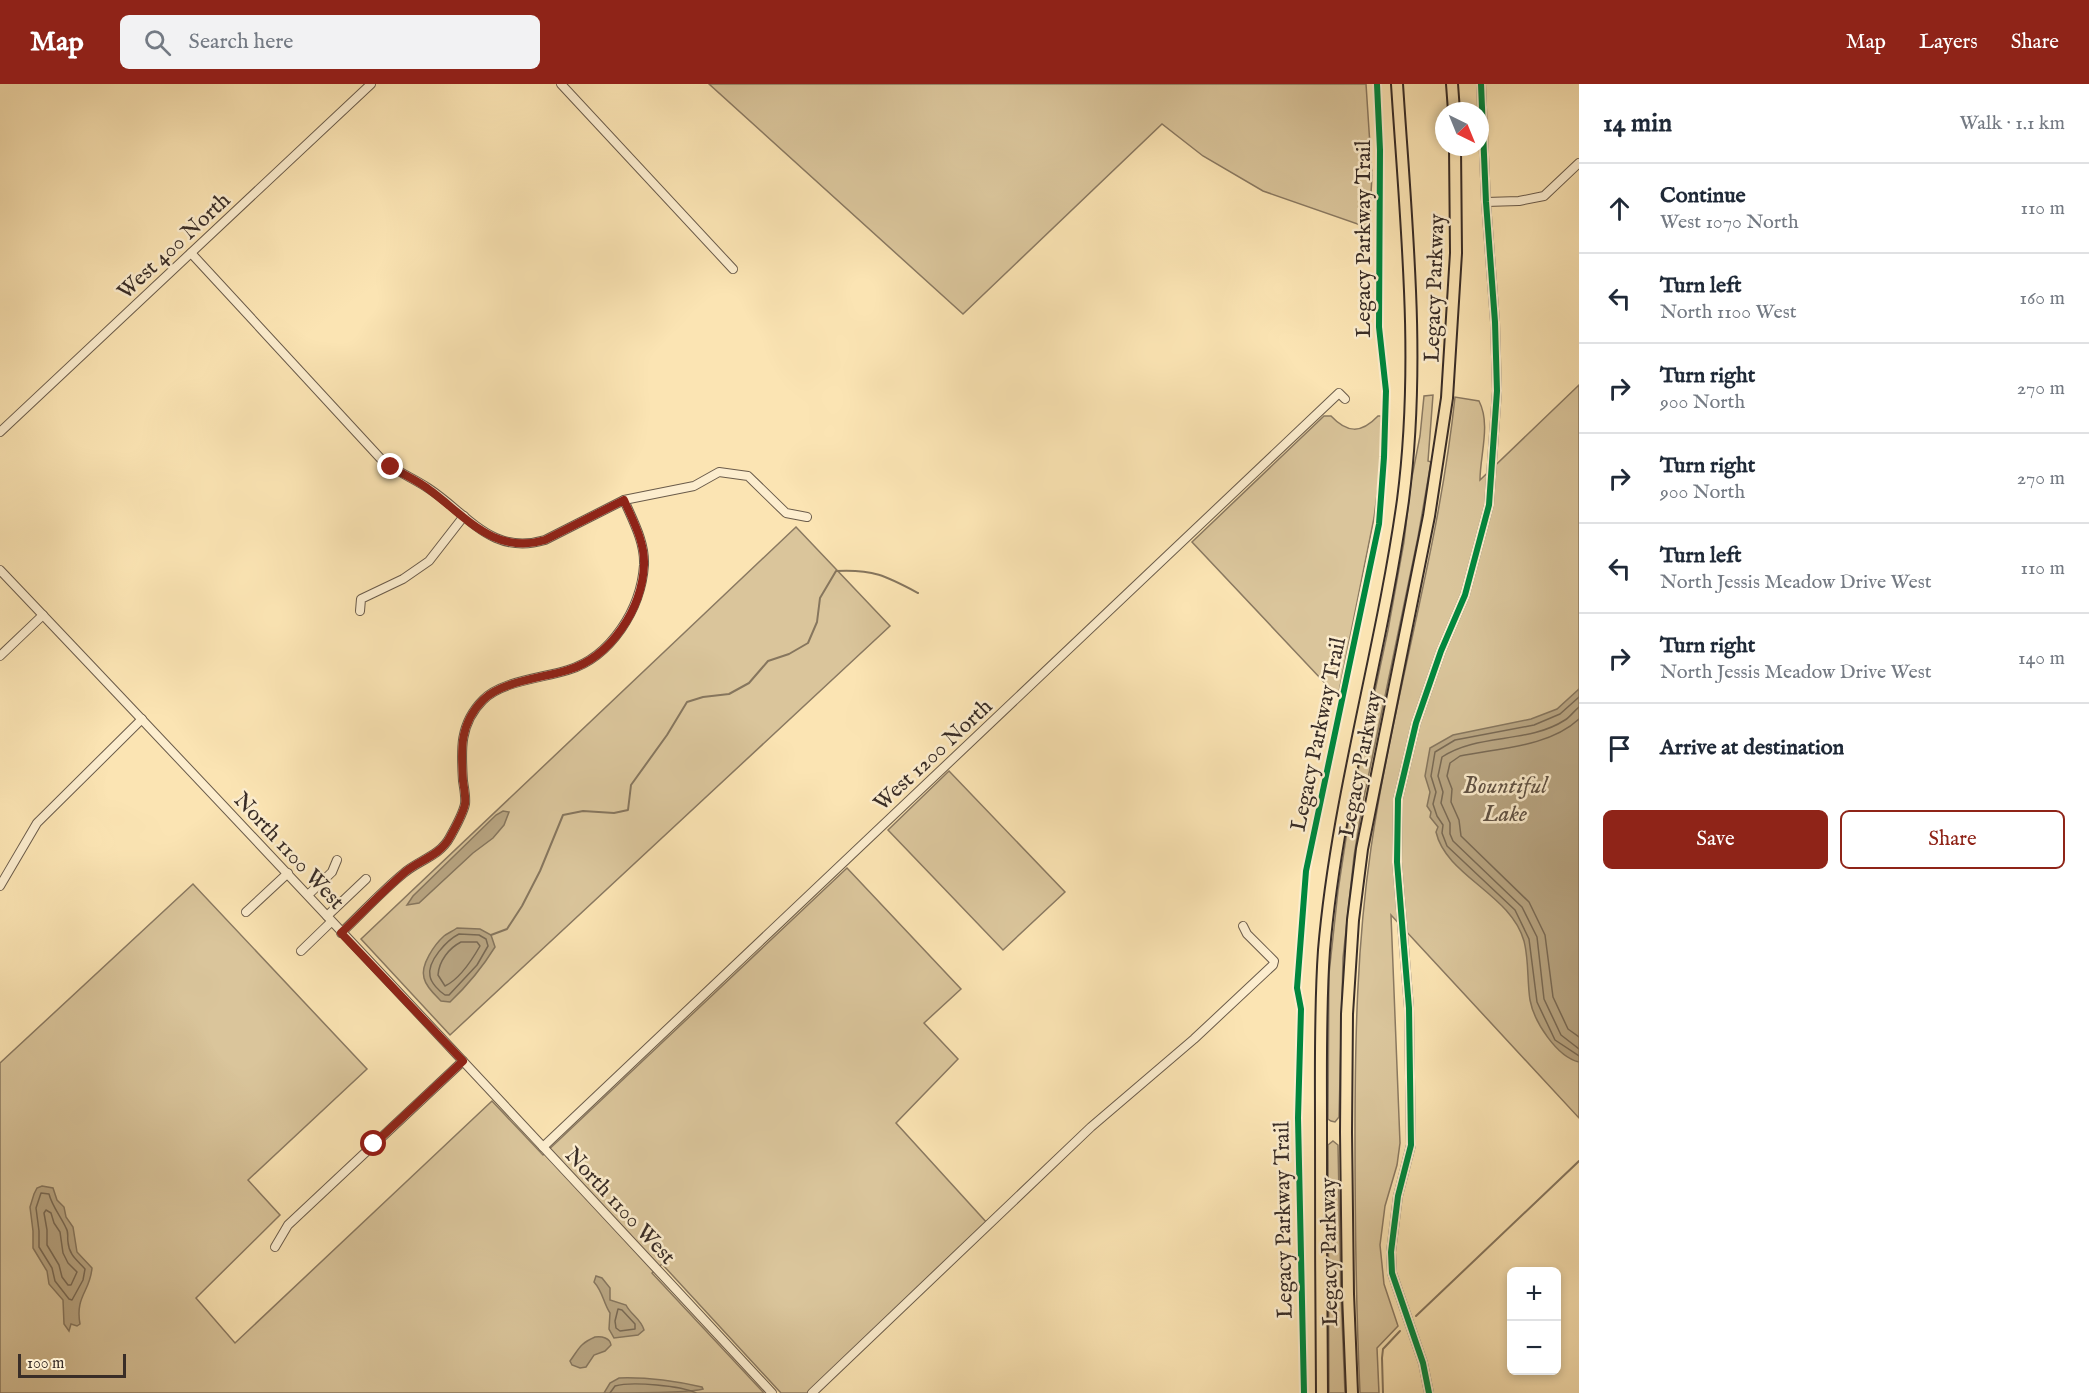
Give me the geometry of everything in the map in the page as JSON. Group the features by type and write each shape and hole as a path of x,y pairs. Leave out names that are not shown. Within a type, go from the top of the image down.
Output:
{"highway":[{"name":"Legacy Parkway","path":"1322,1393 1321,1066 1324,953 1332,872 1400,521 1412,401 1413,324 1397,84"},
{"path":"1452,84 1453,102"},
{"name":"Legacy Parkway","path":"1352,1393 1347,1294 1346,1120 1347,1014 1353,920 1362,849 1429,516 1447,399 1456,253 1455,156"}],"street":[{"name":"West 400 North","path":"0,432 371,84"},
{"path":"561,84 733,269"},
{"path":"1429,1393 1423,1363 1392,1273 1391,1252 1398,1196 1411,1145 1409,1008 1397,862 1398,799 1416,723 1441,651 1465,595 1489,505 1497,391 1481,84"},
{"path":"1486,202 1519,201 1544,196 1579,163"},
{"path":"191,253 381,459 429,489 492,538 532,544 545,540 624,500 694,486 719,472 747,476 786,513 807,517"},
{"name":"West 1200 North","path":"543,1147 1338,393 1345,399"},
{"path":"341,933 405,872 430,858 449,839 465,804 462,735 483,700 500,688 571,669 592,658 609,643 626,622 638,599 644,564 639,535 624,500"},
{"path":"360,611 361,599 404,579 429,561 464,516"},
{"name":"North 1100 West","path":"0,570 288,873 341,933 772,1393"},
{"path":"0,656 43,615"},
{"path":"0,886 37,822 142,719"},
{"path":"308,895 332,872 338,860"},
{"path":"246,912 288,873"},
{"path":"301,951 366,879"},
{"path":"812,1393 1091,1127 1194,1039 1273,965 1274,961 1247,934 1243,926"},
{"path":"275,1247 288,1225 463,1061"}],"shaded area":[{"path":"709,84 1366,84 1372,176 1369,228 1263,191 1203,156 1162,124 963,314"},
{"path":"1579,385 1579,1118 1391,915 1400,1143 1397,1165 1385,1206 1380,1245 1384,1284 1398,1326 1377,1348 1379,1393 1360,1393 1355,1100 1356,1028 1366,884 1391,735 1438,511 1455,397 1479,401 1482,410 1485,430 1480,480"},
{"path":"1433,395 1428,461 1431,462 1354,856 1343,958 1339,1117 1335,1122 1328,1119 1329,974 1338,891 1352,799 1404,542 1424,396"},
{"path":"1324,416 1331,416 1343,426 1354,429 1366,426 1381,416 1381,464 1374,518 1338,697 1192,542"},
{"path":"796,527 890,626 450,1035 361,939"},
{"path":"949,771 1065,892 1003,950 888,830"},
{"path":"847,868 961,989 924,1023 958,1059 896,1123 988,1224 807,1393 781,1393 662,1264 652,1273 764,1393 0,1393 0,1063 193,884 367,1069 248,1180 280,1215 196,1298 235,1343 492,1101 543,1155"},
{"path":"1333,1141 1338,1145 1345,1393 1329,1393 1328,1145"}],"water":[{"name":"Bountiful Lake","path":"1579,689 1579,1062 1571,1059 1555,1046 1536,1018 1530,1000 1526,948 1517,925 1493,897 1452,861 1442,847 1436,832 1438,827 1430,817 1431,812 1427,806 1430,792 1425,776 1430,748 1453,735 1531,719 1557,709"},
{"path":"503,811 509,812 504,825 493,838 473,853 419,903 407,905 413,896 496,815"},
{"path":"457,928 480,929 491,935 495,947 475,976 450,1002 441,1001 427,985 423,973 424,967 437,944 444,936"},
{"path":"42,1186 53,1188 57,1200 64,1207 66,1217 73,1227 77,1252 92,1268 89,1283 79,1307 80,1324 77,1326 71,1324 69,1331 64,1324 63,1300 49,1284 47,1271 33,1248 30,1207 37,1188"},
{"path":"596,1276 602,1278 610,1288 610,1300 626,1305 641,1323 644,1330 638,1335 614,1338 609,1329 610,1313 594,1282"},
{"path":"595,1337 605,1338 611,1345 605,1351 594,1355 586,1367 580,1368 572,1365 570,1361 580,1347"},
{"path":"619,1378 661,1380 703,1389 604,1393 610,1383"}],"waterway":[{"path":"491,935 507,929 522,906 540,871 563,815 583,811 614,813 628,810 631,785 667,735 687,702 703,697 729,694 749,683 768,661 789,654 808,643 817,622 820,598 836,571 860,571 879,575 918,593"},
{"path":"1416,1316 1579,1161"},
{"path":"1383,1393 1383,1349 1400,1331"}],"cycle path":[{"name":"Legacy Parkway Trail","path":"1304,1393 1298,1118 1301,1009 1297,988 1306,871 1379,524 1386,391 1379,327 1380,150 1377,84"},
{"path":"1429,1393 1423,1363 1392,1273 1391,1252 1398,1196 1411,1145 1409,1008 1397,862 1398,799 1416,723 1441,651 1465,595 1489,505 1497,391 1481,84"}],"route":[{"path":"374,1144 463,1061 341,933 405,872 430,858 449,839 465,804 462,735 483,700 500,688 571,669 592,658 609,643 626,622 638,599 644,564 639,535 624,500 545,540 532,544 519,543 492,538 429,489 391,467"}]}
